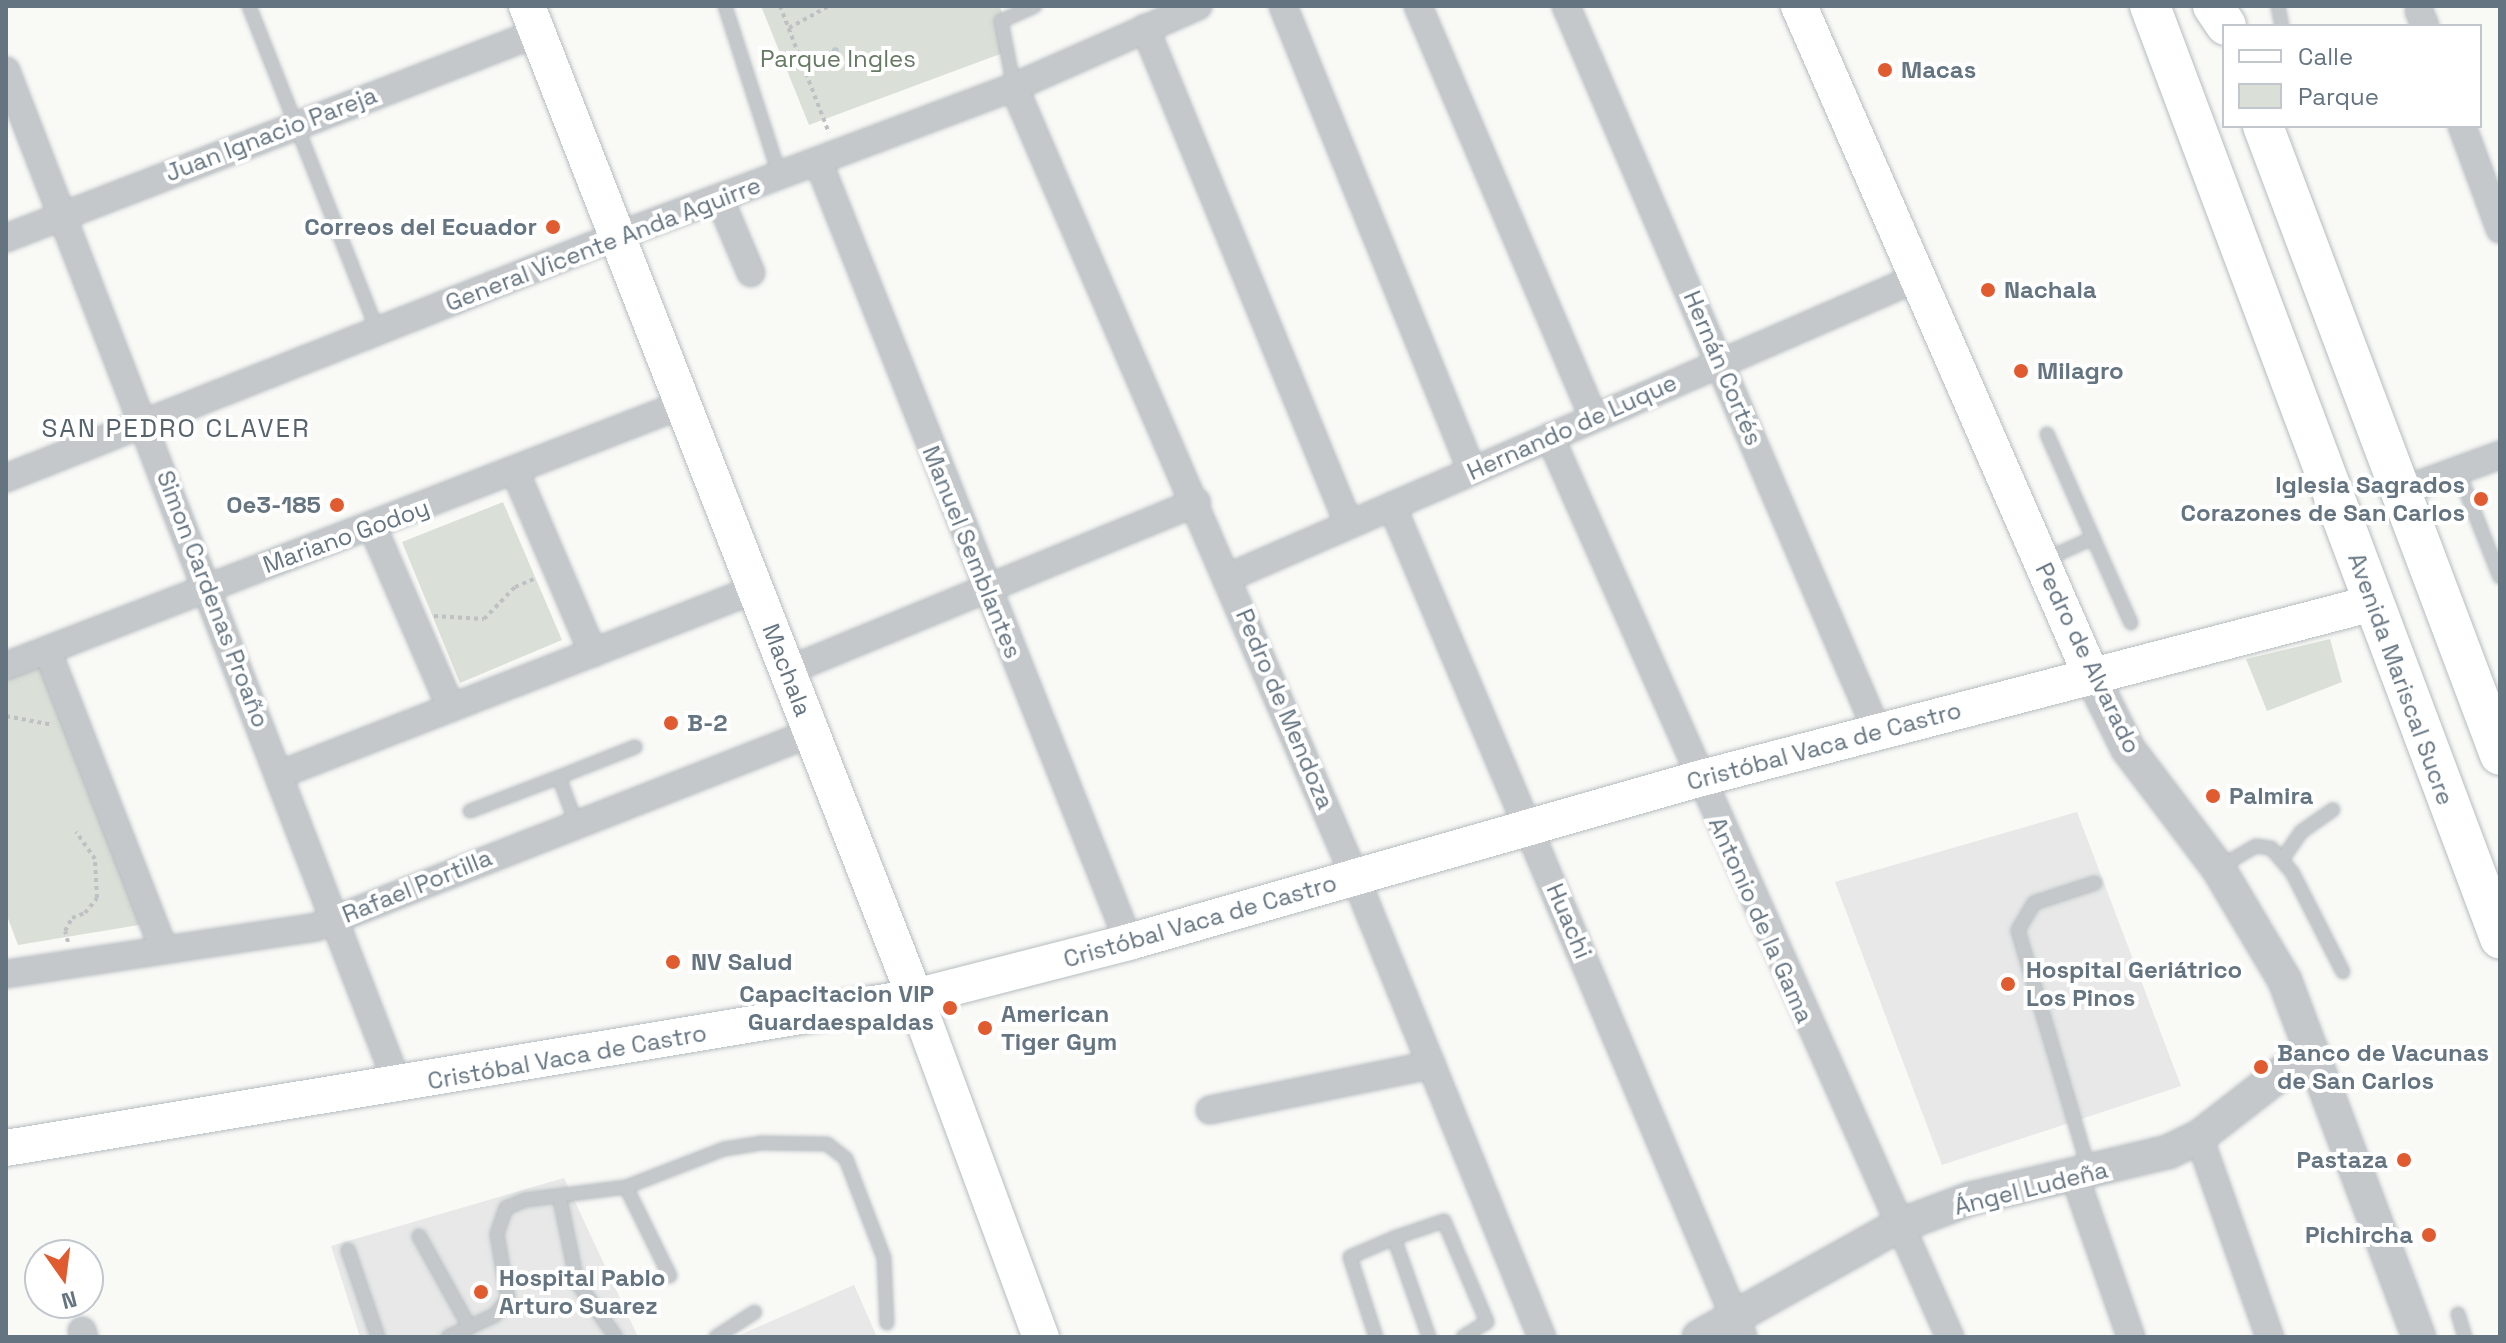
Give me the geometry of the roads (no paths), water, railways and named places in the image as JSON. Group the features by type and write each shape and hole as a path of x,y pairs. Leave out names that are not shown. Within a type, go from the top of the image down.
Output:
{"main road":[{"name":"Pedro de Alvarado","path":"1799,6 2091,675"},
{"name":"Avenida Mariscal Sucre","path":"2150,6 2500,938"},
{"name":"Avenida Mariscal Sucre","path":"2157,6 2170,59"},
{"path":"2216,6 2225,24"},
{"name":"Machala","path":"532,20 620,235 915,997 1041,1337"},
{"path":"2264,128 2500,755"},
{"name":"Cristóbal Vaca de Castro","path":"6,1148 915,997 1129,942 1698,779 2373,603"}],"street":[{"path":"1283,6 1472,471"},
{"path":"1418,6 1593,417"},
{"name":"Hernán Cortés","path":"1566,6 1721,361 1877,731"},
{"name":"General Vicente Anda Aguirre","path":"6,478 620,235 1014,87 1189,8"},
{"name":"Juan Ignacio Pareja","path":"6,238 298,123 532,20"},
{"path":"1145,28 1349,525"},
{"name":"Simon Cardenas Proaño","path":"6,71 337,918 398,1085"},
{"name":"Pedro de Mendoza","path":"1014,87 1229,577 1542,1337"},
{"path":"2463,128 2493,188 2500,229"},
{"name":"Manuel Semblantes","path":"828,158 986,587 1129,942"},
{"path":"720,200 751,273"},
{"name":"Hernando de Luque","path":"1229,577 1917,278"},
{"name":"Mariano Godoy","path":"6,666 209,587 373,528 684,404"},
{"name":"Antonio de la Gama","path":"1550,437 1698,779 1950,1337"},
{"path":"2399,492 2500,455"},
{"path":"515,471 593,653"},
{"path":"787,671 1197,502"},
{"name":"Huachi","path":"1392,506 1530,827 1738,1327"},
{"path":"373,528 451,708"},
{"path":"281,774 756,589"},
{"path":"47,650 164,950"},
{"name":"Pedro de Alvarado","path":"2091,675 2128,749 2218,868 2285,981 2419,1337"},
{"name":"Rafael Portilla","path":"6,974 316,927 811,733"},
{"name":"Ángel Ludeña","path":"1699,1337 1738,1327 1898,1226 1970,1199 2082,1175 2168,1152 2199,1137 2311,1050"},
{"path":"1210,1110 1431,1065"},
{"path":"2199,1137 2270,1337"},
{"path":"2082,1175 2131,1337"}],"lane":[{"path":"249,6 378,331"},
{"path":"725,6 780,176"},
{"path":"1014,87 1001,21 1035,6"},
{"path":"2047,434 2131,623"},
{"path":"2458,471 2500,577"},
{"path":"2041,561 2093,538"},
{"path":"470,811 635,747"},
{"path":"559,777 576,823"},
{"path":"2283,858 2301,832 2333,810"},
{"path":"2218,868 2256,846 2271,848 2283,858 2343,972"},
{"path":"2082,1175 2018,930 2034,903 2095,883"},
{"path":"448,1337 495,1315 508,1299 497,1234 500,1216 525,1200 560,1199 626,1187 724,1149 760,1143 827,1144 846,1159 879,1241 887,1323"},
{"path":"626,1187 670,1276"},
{"path":"560,1199 577,1282 616,1337"},
{"path":"1376,1337 1350,1257 1444,1221 1487,1322 1463,1337"},
{"path":"419,1236 470,1328"},
{"path":"1394,1238 1429,1337"},
{"path":"348,1250 378,1337"},
{"path":"716,1337 755,1312"},
{"path":"2458,1314 2465,1337"}],"waterway":[{"path":"832,65 835,50"}],"place":[{"name":"Macas","path":"1885,70"},
{"name":"Correos del Ecuador","path":"553,227"},
{"name":"Nachala","path":"1988,290"},
{"name":"Milagro","path":"2021,371"},
{"name":"Iglesia Sagrados Corazones de San Carlos","path":"2481,499"},
{"name":"Oe3-185","path":"337,505"},
{"name":"B-2","path":"671,723"},
{"name":"Palmira","path":"2213,796"},
{"name":"NV Salud","path":"673,962"},
{"name":"Hospital Geriátrico Los Pinos","path":"2008,984"},
{"name":"Capacitacion VIP Guardaespaldas","path":"950,1008"},
{"name":"American Tiger Gym","path":"985,1028"},
{"name":"Banco de Vacunas de San Carlos","path":"2261,1067"},
{"name":"Pastaza","path":"2404,1160"},
{"name":"Pichircha","path":"2429,1235"},
{"name":"Hospital Pablo Arturo Suarez","path":"481,1292"}],"district":[{"name":"SAN PEDRO CLAVER","path":"176,429"}],"park label":[{"name":"Parque Ingles","path":"838,59"}]}
